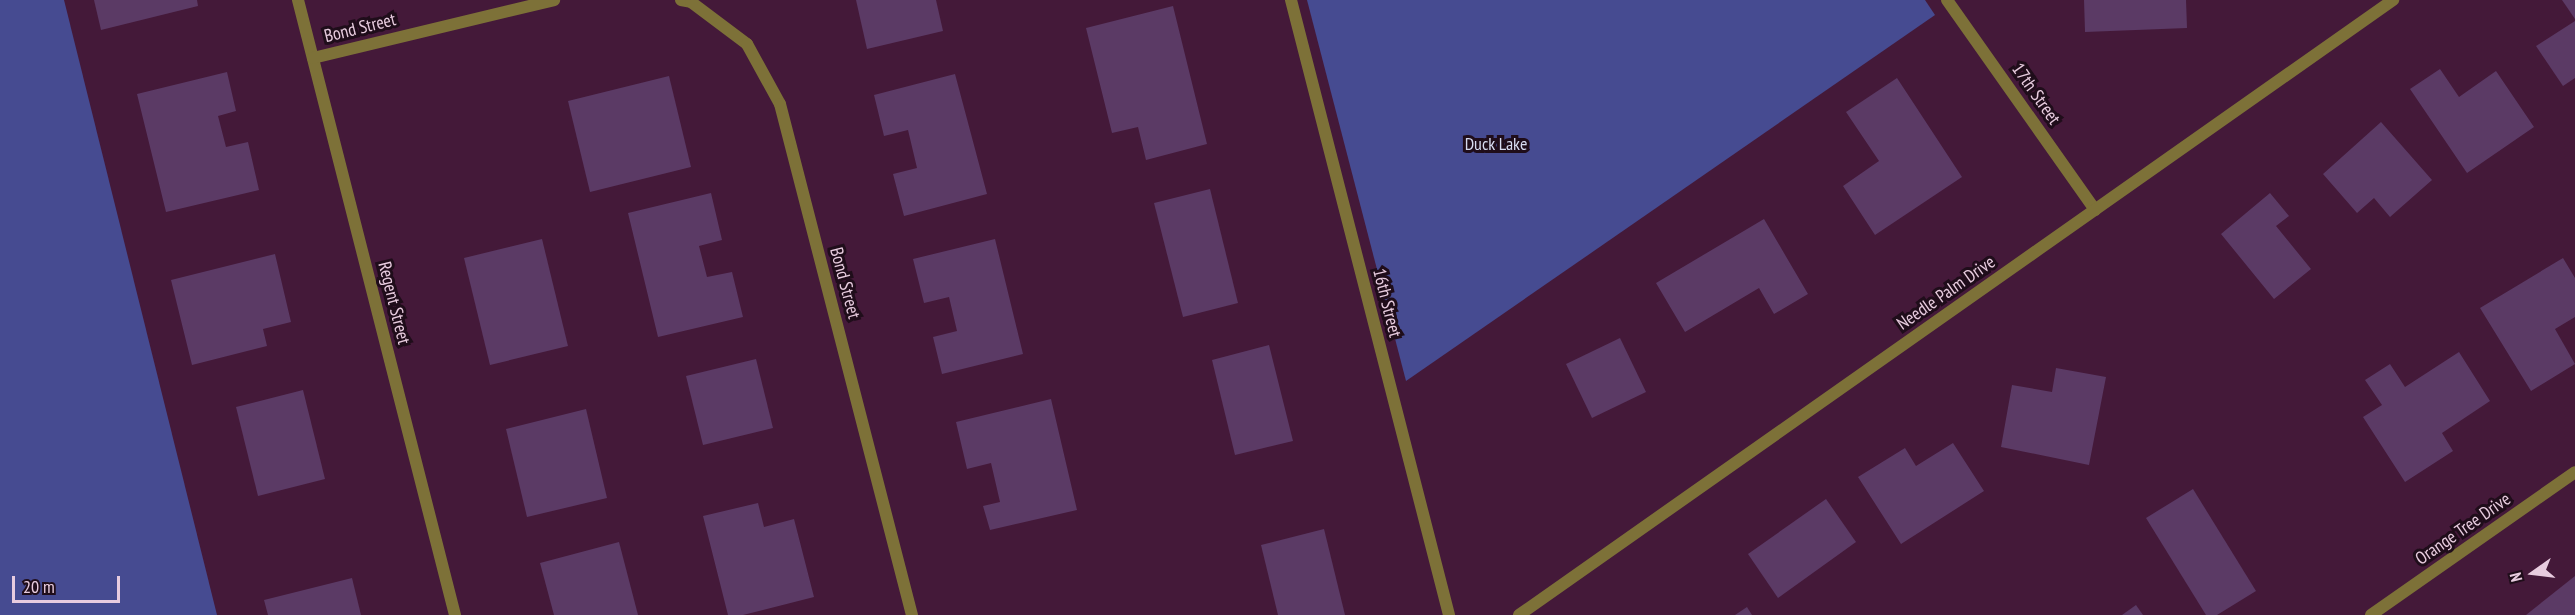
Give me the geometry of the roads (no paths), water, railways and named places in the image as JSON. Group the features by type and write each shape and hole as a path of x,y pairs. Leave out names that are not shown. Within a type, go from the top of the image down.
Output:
{"street":[{"name":"Regent Street","path":"298,0 455,615"},
{"name":"Bond Street","path":"313,58 555,0"},
{"name":"Bond Street","path":"681,0 691,2 747,44 780,104 912,615"},
{"name":"16th Street","path":"1291,0 1449,615"},
{"name":"17th Street","path":"1947,0 2095,210"},
{"name":"Needle Palm Drive","path":"1519,615 2393,0"},
{"name":"Orange Tree Drive","path":"2371,615 2575,472"}],"park label":[{"name":"Duck Lake","path":"1496,144"}]}
